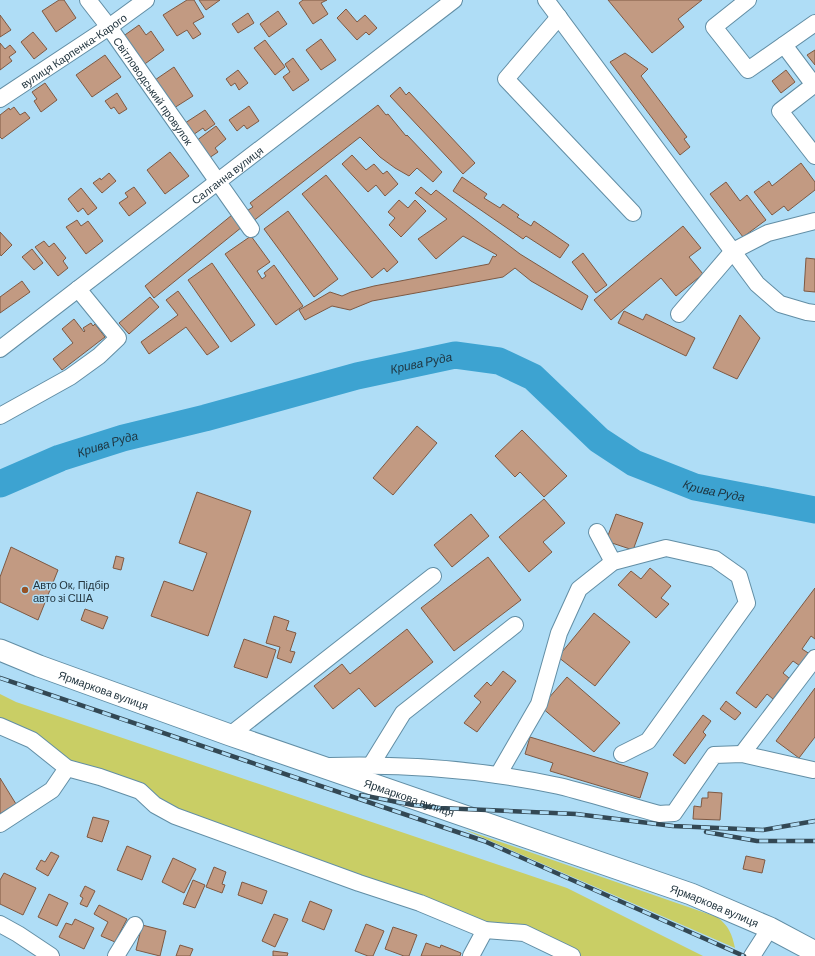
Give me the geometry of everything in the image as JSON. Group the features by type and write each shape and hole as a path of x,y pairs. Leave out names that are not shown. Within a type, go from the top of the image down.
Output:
{"main road":[{"name":"Ярмаркова вулиця","path":"0,650 39,666 230,735 692,894 770,928 815,952"}],"street":[{"name":"Світловодський провулок","path":"88,0 109,27 251,229"},
{"name":"вулиця Карпенка-Карого","path":"0,99 109,27 146,0"},
{"name":"Салганна вулиця","path":"0,349 454,0"},
{"path":"546,0 757,284 780,304 815,313"},
{"path":"748,0 714,27 748,70 815,23"},
{"path":"559,17 506,79 632,213"},
{"path":"784,45 814,85 780,111 815,156"},
{"path":"679,314 733,251 768,233 815,221"},
{"path":"0,416 70,377 99,356 118,338 78,289"},
{"path":"597,532 613,562"},
{"path":"498,776 539,704 559,632 580,589 613,562 666,548 715,559 739,576 747,603 648,741 622,754"},
{"path":"230,735 433,576"},
{"path":"371,765 403,713 515,625"},
{"path":"742,754 815,658"},
{"path":"0,726 32,740 67,768 100,777 140,791 155,805 175,816 352,881 420,903 485,930 524,933 572,956"},
{"path":"324,767 371,765 498,776 560,786 658,814 674,813 714,755 742,754 813,770"},
{"path":"0,824 52,790 67,768"},
{"path":"0,924 51,956"},
{"path":"116,956 134,925"},
{"path":"752,956 770,928"},
{"path":"471,956 485,930"}],"green space":[{"path":"0,694 16,702 567,888 703,956 577,956 485,928 176,813 69,765 0,724"},
{"path":"463,829 717,917 729,931 735,948"}],"building":[{"path":"59,0 64,0 76,18 56,32 42,11"},
{"path":"187,0 194,0 204,17 193,23 201,34 193,39 187,30 177,36 163,15"},
{"path":"199,0 220,0 206,10"},
{"path":"303,0 327,0 321,3 328,14 313,24 299,3"},
{"path":"608,0 702,0 678,19 684,27 652,53"},
{"path":"346,9 357,22 365,15 377,28 369,35 366,32 357,40 337,18"},
{"path":"278,11 287,24 269,37 260,24"},
{"path":"248,13 254,23 238,33 232,24"},
{"path":"0,15 11,30 0,37"},
{"path":"139,25 146,35 151,31 164,50 142,66 122,37"},
{"path":"33,32 47,49 34,59 21,42"},
{"path":"321,39 336,60 321,70 306,50"},
{"path":"265,40 285,67 275,75 254,48"},
{"path":"0,43 5,49 10,45 16,52 9,57 12,61 0,70"},
{"path":"815,50 815,65 807,55"},
{"path":"625,53 648,69 641,76 687,137 684,139 690,147 680,155 610,62"},
{"path":"105,55 121,77 92,97 76,75"},
{"path":"293,58 309,80 293,91 283,77 290,72 285,64"},
{"path":"174,67 193,96 174,108 155,80"},
{"path":"238,70 248,83 239,90 235,83 231,86 226,79"},
{"path":"786,70 795,82 781,93 772,81"},
{"path":"45,83 57,100 41,112 34,101 37,99 32,92"},
{"path":"400,87 406,95 409,92 475,163 463,174 390,96"},
{"path":"117,93 127,109 119,114 114,107 111,109 105,101"},
{"path":"378,105 442,172 433,182 417,168 409,176 395,168 380,157 360,137 252,222 245,212 253,207 250,203"},
{"path":"249,106 259,121 247,129 244,125 237,131 229,120"},
{"path":"14,107 20,115 25,112 30,118 2,139 0,137 0,115 9,108 10,110"},
{"path":"205,110 215,124 205,131 203,128 190,137 182,125"},
{"path":"216,126 226,139 215,148 218,152 209,158 196,141"},
{"path":"170,152 189,176 165,194 147,170"},
{"path":"352,155 366,170 374,164 383,174 387,171 398,184 385,196 376,185 368,192 342,164"},
{"path":"801,163 815,182 815,190 788,211 784,206 772,215 754,192 769,181 772,186"},
{"path":"109,173 116,181 102,193 93,183 100,178 101,180"},
{"path":"326,175 398,262 387,272 384,268 372,278 302,194"},
{"path":"462,177 487,194 484,198 500,208 503,204 519,215 517,217 531,226 534,221 569,245 560,258 526,236 523,239 453,191"},
{"path":"726,182 740,201 747,195 766,220 743,237 710,194"},
{"path":"134,187 146,203 129,216 119,203 128,197 125,193"},
{"path":"421,187 431,195 436,190 520,254 588,296 582,310 531,281 515,268 503,277 372,301 350,310 332,306 305,320 299,310 330,292 342,296 374,286 489,264 493,256 495,257 497,255 463,236 436,259 418,239 447,219 415,193"},
{"path":"81,188 97,208 88,215 83,208 78,212 68,199"},
{"path":"399,200 408,208 415,200 426,211 401,237 389,225 395,218 388,212"},
{"path":"288,211 338,279 314,297 264,229"},
{"path":"232,215 242,227 154,298 145,286"},
{"path":"77,220 81,226 88,221 103,241 86,254 66,227"},
{"path":"683,226 701,248 689,257 703,274 676,296 661,278 611,320 594,300"},
{"path":"0,232 12,245 1,256 0,254"},
{"path":"251,236 270,262 257,271 262,279 266,276 264,273 274,265 303,306 276,325 225,254"},
{"path":"44,241 49,247 54,243 66,258 63,261 68,268 58,276 35,247"},
{"path":"32,249 43,263 34,270 22,257"},
{"path":"583,253 607,285 596,293 572,262"},
{"path":"806,258 815,259 815,292 804,291"},
{"path":"212,263 255,325 231,342 188,280"},
{"path":"22,281 30,292 0,313 0,297"},
{"path":"178,291 219,347 207,355 186,327 149,354 141,342 178,315 166,300"},
{"path":"150,297 159,307 129,334 119,323"},
{"path":"624,311 643,320 646,314 695,338 686,356 618,323"},
{"path":"740,315 760,338 737,379 713,368"},
{"path":"74,319 84,332 85,331 83,328 91,323 93,326 95,324 105,337 62,370 53,359 73,343 62,329"},
{"path":"417,426 437,443 393,495 373,478"},
{"path":"522,430 567,476 544,497 520,472 515,477 495,456"},
{"path":"197,492 251,511 208,636 151,616 164,581 193,591 207,553 179,543"},
{"path":"544,499 565,523 543,542 552,552 529,572 499,537"},
{"path":"471,514 489,536 452,567 434,545"},
{"path":"616,514 643,523 633,550 606,541"},
{"name":"Авто Ок, Підбір авто зі США","path":"11,547 58,570 38,620 0,602 0,577"},
{"path":"116,556 124,558 121,570 113,568"},
{"path":"488,557 521,600 454,651 421,608"},
{"path":"650,568 671,586 661,598 669,604 656,618 618,585 631,571 641,579"},
{"path":"815,588 815,639 811,636 802,649 813,656 803,668 793,661 783,673 789,678 773,699 767,694 756,708 736,693"},
{"path":"85,609 108,617 103,629 81,620"},
{"path":"594,613 630,642 595,686 558,657"},
{"path":"274,616 289,621 286,630 296,633 290,651 295,652 291,663 277,658 280,647 266,643"},
{"path":"407,629 433,662 375,707 359,688 333,709 314,686 342,664 350,674"},
{"path":"244,639 276,650 267,678 234,667"},
{"path":"503,671 516,681 477,732 464,723 481,702 474,696 487,682 491,686"},
{"path":"567,677 620,723 594,752 541,707"},
{"path":"815,688 815,737 799,758 776,741"},
{"path":"726,701 741,713 735,720 720,709"},
{"path":"703,715 711,721 703,732 706,735 685,764 673,755"},
{"path":"530,737 648,773 640,798 550,771 553,763 525,754"},
{"path":"0,778 16,804 0,814"},
{"path":"708,792 722,793 720,820 693,819 694,806 701,807 702,798 708,798"},
{"path":"93,817 109,821 102,842 87,837"},
{"path":"127,846 151,856 142,880 117,870"},
{"path":"51,852 59,856 48,876 36,869 41,860 45,862"},
{"path":"746,856 765,860 762,873 743,869"},
{"path":"173,858 196,869 184,893 162,882"},
{"path":"214,867 226,872 222,884 225,885 222,893 206,887"},
{"path":"4,873 36,888 23,915 0,904 0,880"},
{"path":"193,880 205,885 195,908 183,904"},
{"path":"242,882 267,891 262,904 238,895"},
{"path":"85,886 95,891 87,907 80,904 83,898 80,896"},
{"path":"49,894 68,903 57,926 38,917"},
{"path":"310,901 332,910 324,930 302,921"},
{"path":"99,905 127,919 115,942 101,936 108,922 94,914"},
{"path":"274,914 288,919 275,947 262,941"},
{"path":"75,919 94,928 84,949 59,937 66,923 72,925"},
{"path":"366,924 384,931 373,956 368,956 355,951"},
{"path":"142,925 166,931 160,956 136,950"},
{"path":"393,927 417,935 409,956 404,956 385,949"},
{"path":"426,943 440,948 441,945 461,953 460,956 421,956"},
{"path":"180,945 193,949 190,956 176,956"},
{"path":"273,951 288,953 287,956 273,956"}],"waterway":[{"name":"Крива Руда","path":"0,484 60,458 123,438 205,418 357,376 455,355 499,361 533,377 599,440 634,463 695,487 815,510"}],"railway":[{"path":"0,678 484,841 744,956"},
{"path":"361,795 413,805 440,808 576,814 673,826 763,830 815,821"},
{"path":"706,832 757,841 815,841"}],"place":[{"name":"Авто Ок, Підбір авто зі США","path":"25,590"}]}
